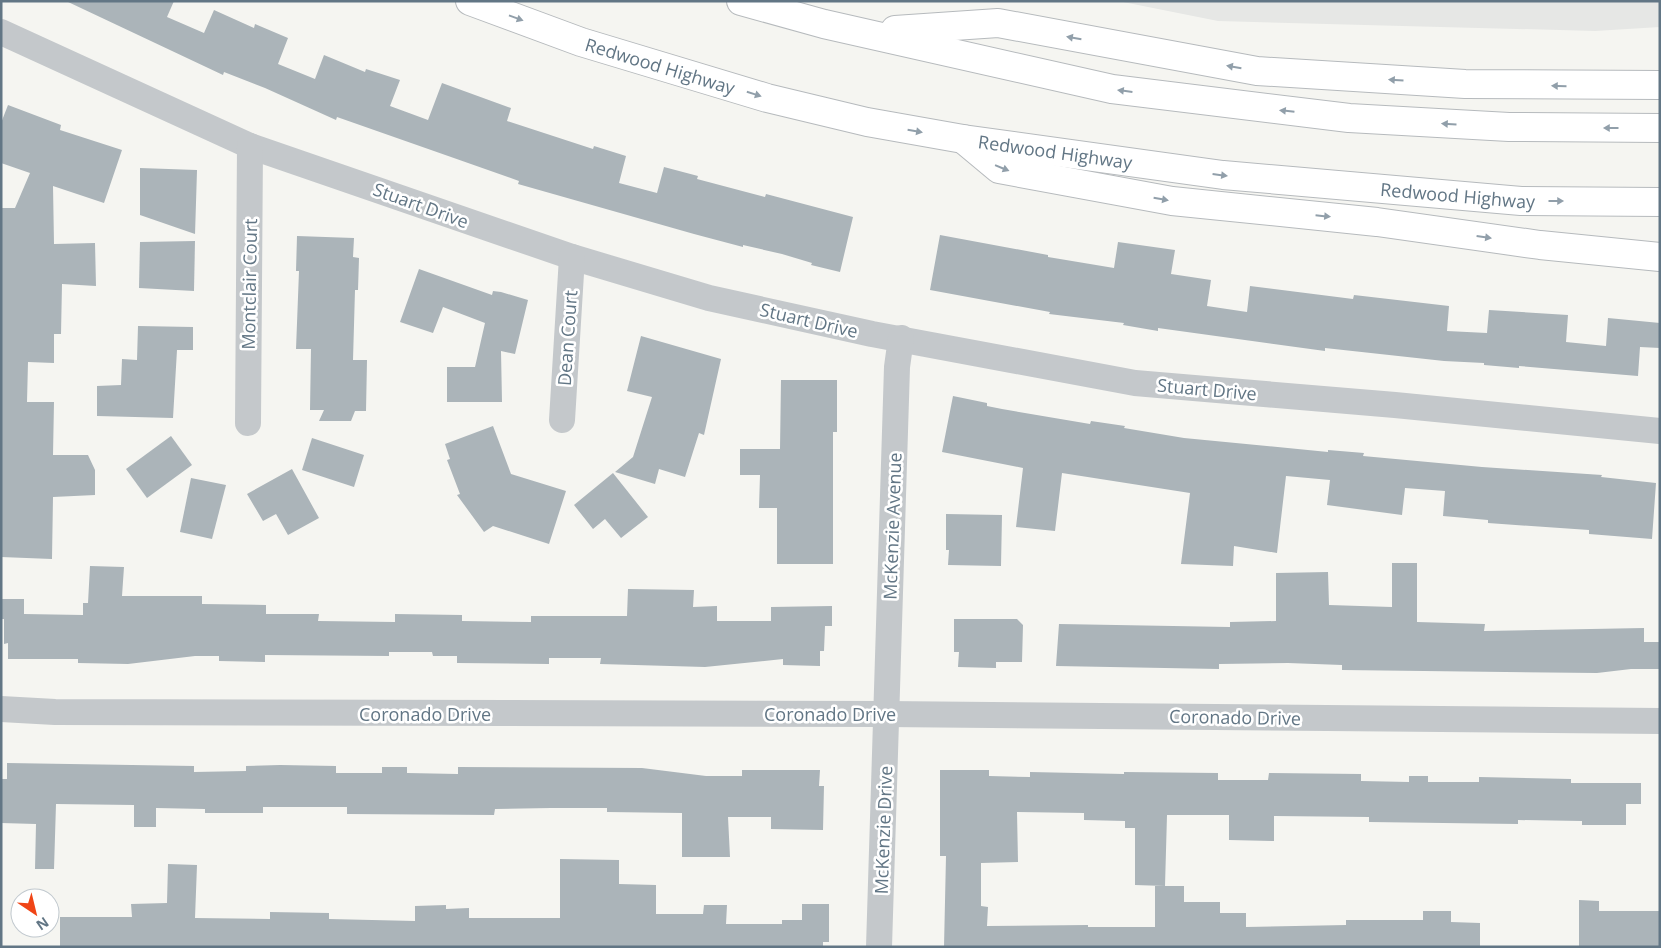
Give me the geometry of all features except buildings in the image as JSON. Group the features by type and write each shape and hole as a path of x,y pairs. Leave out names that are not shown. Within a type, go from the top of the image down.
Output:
{"highway":[{"name":"Redwood Highway","path":"470,1 581,42 767,98 868,122 964,139 1223,175 1520,201 1660,202"},
{"path":"741,1 824,24 1112,90 1349,118 1509,127 1660,128"},
{"path":"863,32 998,24 1257,71 1464,84 1660,85"},
{"path":"964,139 999,169 1162,199 1377,222 1540,245 1660,257"}],"street":[{"name":"Stuart Drive","path":"1,32 250,146 572,257 709,298 872,334 1135,383 1396,405 1660,431"},
{"name":"Montclair Court","path":"248,423 250,146"},
{"name":"Dean Court","path":"562,420 572,257"},
{"name":"McKenzie Avenue","path":"886,714 897,367 901,338"},
{"name":"Coronado Drive","path":"1,709 65,712 504,715 886,714 1660,721"},
{"name":"McKenzie Drive","path":"879,947 886,714"}],"shaded area":[{"path":"1118,1 1660,1 1660,27 1595,31 1218,21"}]}
